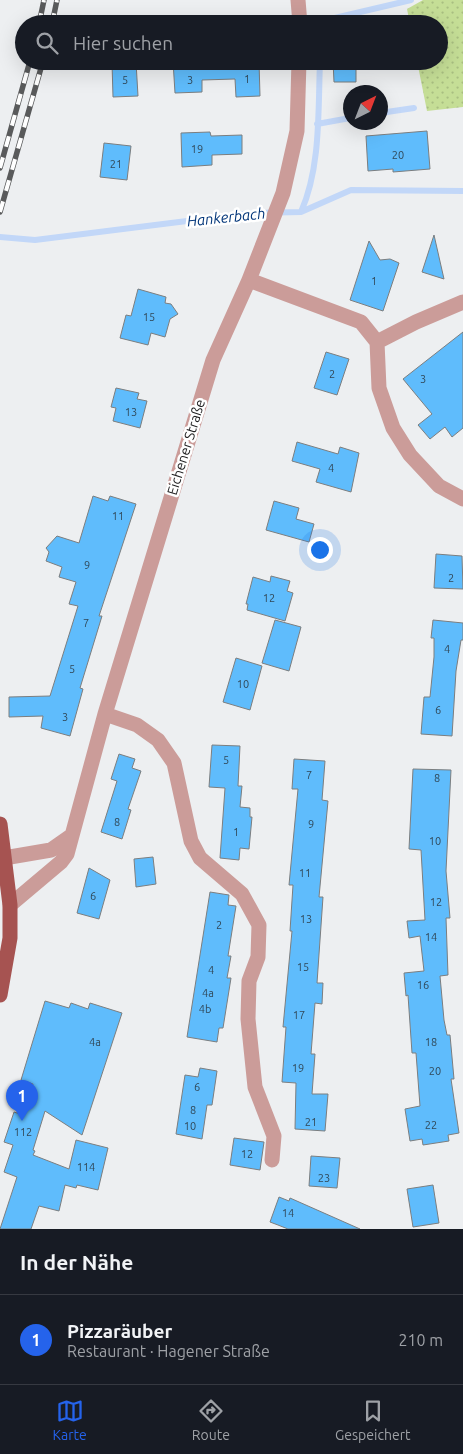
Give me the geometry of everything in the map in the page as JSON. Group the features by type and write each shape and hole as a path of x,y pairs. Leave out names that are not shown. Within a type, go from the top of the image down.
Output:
{"main road":[{"path":"0,824 10,905 10,938 0,995"}],"street":[{"path":"298,0 299,15"},
{"name":"Eichener Straße","path":"10,905 61,862 67,854 105,714 213,360 249,280 283,193 297,131 299,70"},
{"path":"249,280 361,322 376,342 379,388 393,428 410,455 439,486 463,499"},
{"path":"376,342 463,302"},
{"path":"105,714 137,725 158,740 174,764 191,841 200,858 242,894 259,926 258,957 249,981 248,1019 255,1087 274,1136 272,1160"},
{"path":"4,858 51,850 71,836"}],"green space":[{"path":"423,0 463,0 463,107 427,111 419,70 448,70 448,15 408,15 407,9"}],"building":[{"path":"112,70 136,70 138,96 113,97"},
{"path":"174,70 259,70 260,96 236,97 235,79 202,80 202,92 175,93"},
{"path":"333,70 356,70 356,82 334,82"},
{"path":"427,131 430,169 393,172 393,169 368,171 366,136"},
{"path":"210,132 211,136 242,135 242,154 212,155 212,165 182,167 181,133"},
{"path":"104,143 131,146 127,180 100,177"},
{"path":"434,235 444,279 422,272"},
{"path":"369,241 380,260 390,259 399,263 383,311 350,300"},
{"path":"138,289 166,297 165,303 171,304 178,314 170,319 165,337 151,333 148,345 120,338 126,315 131,316"},
{"path":"463,332 463,428 452,437 445,427 430,439 418,425 432,414 403,379"},
{"path":"326,352 349,359 337,395 314,388"},
{"path":"116,388 139,393 137,399 147,401 140,428 113,421 116,408 111,407"},
{"path":"297,442 338,454 340,447 359,453 351,492 316,482 320,469 292,461"},
{"path":"93,496 108,501 110,496 136,504 99,616 102,616 80,688 83,689 70,736 41,728 43,716 9,717 9,697 50,696 78,606 69,604 76,582 59,577 62,567 46,561 49,552 46,548 57,536 79,543"},
{"path":"274,501 299,508 296,519 314,524 309,542 266,530"},
{"path":"436,554 462,556 463,589 434,588"},
{"path":"271,576 290,581 287,591 293,593 285,621 247,610 248,604 246,604 253,577 270,582"},
{"path":"275,620 301,627 289,671 262,663"},
{"path":"433,620 463,623 463,640 461,640 456,671 452,736 421,734 424,697 430,697 434,657 434,638 431,638"},
{"path":"236,658 262,666 250,710 223,702"},
{"path":"212,745 240,746 238,786 242,786 240,807 250,808 250,817 252,817 249,849 240,848 239,860 220,858 225,788 209,787"},
{"path":"119,754 135,759 132,768 141,771 128,809 131,810 122,839 101,832 117,781 111,779"},
{"path":"294,759 325,761 322,800 328,801 319,897 323,897 317,983 323,983 322,1004 315,1003 311,1054 315,1054 312,1094 328,1094 325,1131 295,1129 296,1083 282,1082 286,1027 283,1027 292,931 290,931 293,885 289,885 298,789 292,789"},
{"path":"413,769 451,770 446,871 450,918 446,918 448,975 440,976 444,1020 447,1035 450,1035 454,1079 451,1079 459,1133 448,1135 449,1141 423,1145 422,1139 410,1141 405,1109 420,1106 416,1053 412,1053 408,995 406,996 404,973 424,971 420,936 409,938 407,921 425,920 421,850 409,849"},
{"path":"153,857 156,884 136,887 134,859"},
{"path":"89,868 110,880 99,919 77,913"},
{"path":"210,892 229,895 228,905 236,906 228,956 231,956 227,978 231,978 223,1028 219,1028 217,1042 187,1037"},
{"path":"45,1001 69,1008 71,1003 88,1009 90,1003 122,1013 82,1135 45,1111 33,1155 69,1169 76,1140 108,1148 98,1190 77,1185 76,1188 65,1185 59,1211 39,1206 31,1229 0,1229 17,1177 4,1172 13,1145 4,1142 14,1112 23,1115 33,1084 21,1080"},
{"path":"200,1068 217,1071 212,1105 207,1105 202,1139 176,1134 185,1075 198,1077"},
{"path":"234,1138 264,1142 260,1170 230,1165"},
{"path":"311,1156 340,1158 337,1188 309,1186"},
{"path":"433,1185 439,1223 413,1227 407,1189"},
{"path":"279,1197 289,1201 290,1198 360,1229 288,1229 270,1222"}],"waterway":[{"name":"Hankerbach","path":"347,15 411,0"},
{"name":"Hankerbach","path":"0,237 35,240 251,213 301,212 312,176 315,157 320,70"},
{"path":"388,112 414,108"},
{"path":"317,124 343,119"},
{"path":"301,212 351,190 463,191"}],"railway":[{"path":"41,15 44,0"},
{"path":"54,15 57,0"},
{"path":"0,168 27,70"},
{"path":"0,212 40,70"}],"place":[{"name":"Pizzaräuber","path":"22,1121"}]}
